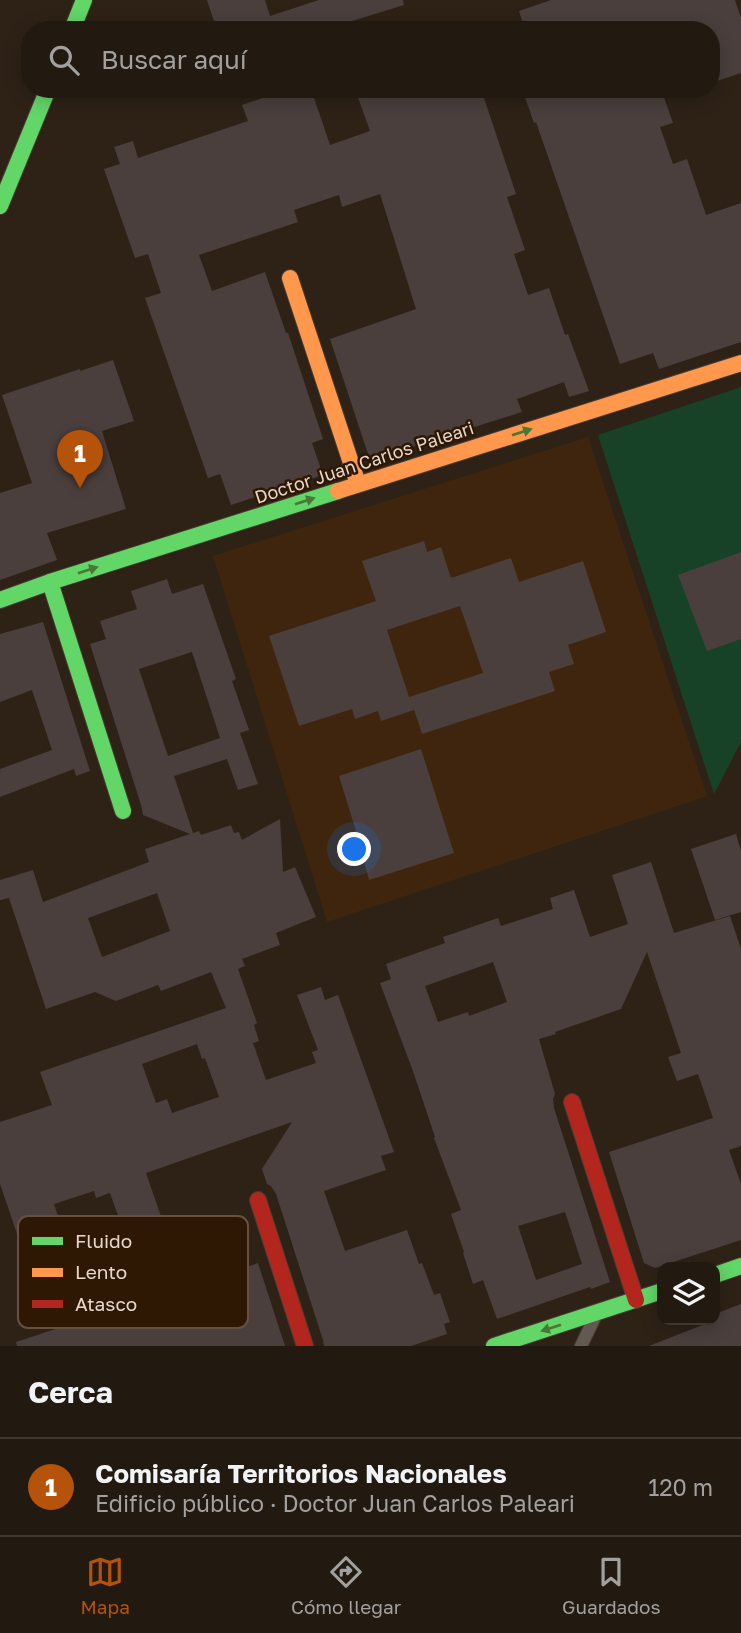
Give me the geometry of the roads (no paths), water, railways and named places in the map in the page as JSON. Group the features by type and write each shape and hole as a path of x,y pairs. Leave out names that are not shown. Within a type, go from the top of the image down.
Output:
{"street":[{"path":"76,21 84,0"},
{"path":"0,206 44,98"},
{"path":"290,278 358,484"},
{"name":"Doctor Juan Carlos Paleari","path":"0,600 741,363"},
{"path":"50,582 123,811"},
{"path":"572,1102 636,1300"},
{"path":"258,1200 305,1346"},
{"path":"720,1273 741,1266"},
{"path":"494,1346 657,1294"}],"lane":[{"path":"581,1346 598,1313"}],"place":[{"name":"Comisaría Territorios Nacionales","path":"80,488"}]}
